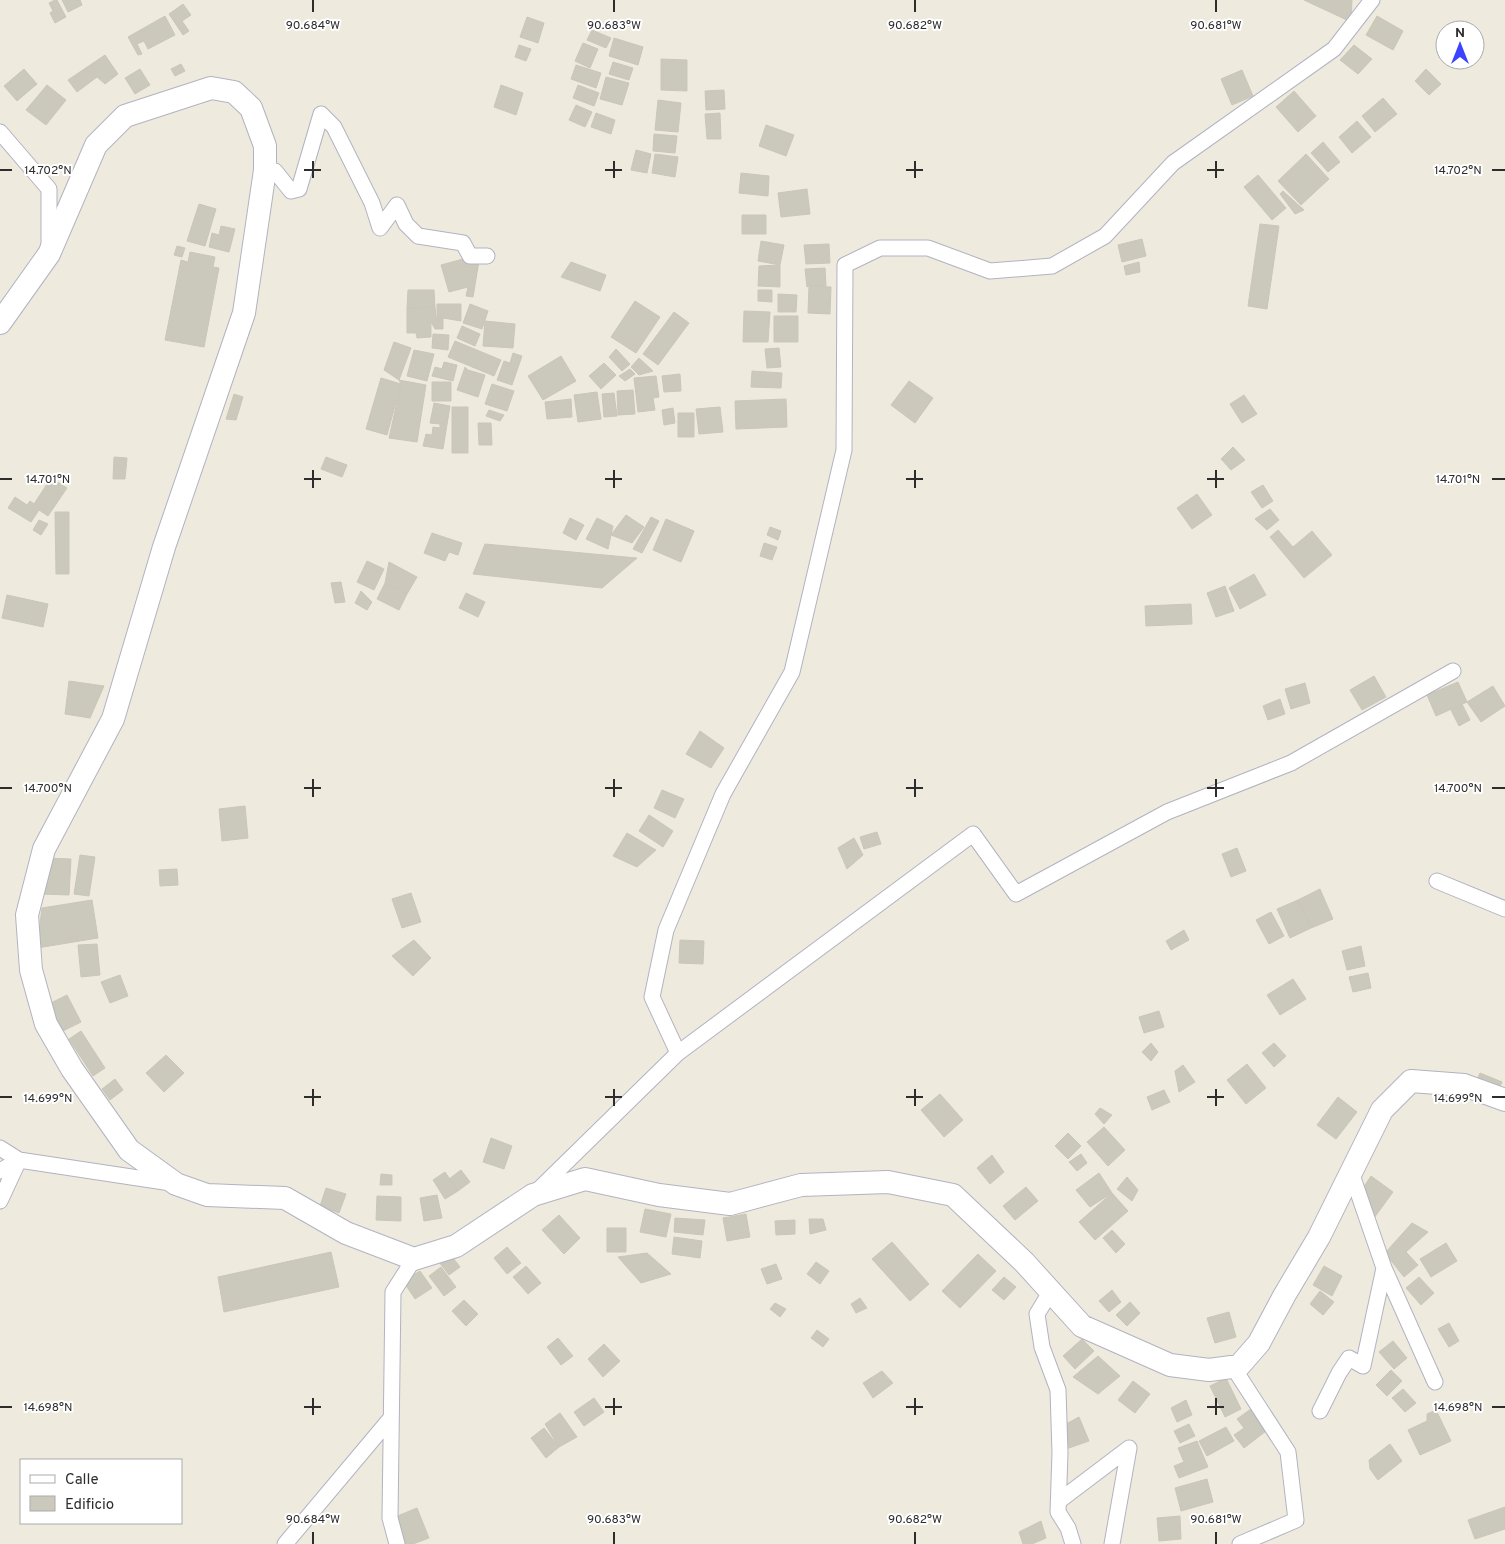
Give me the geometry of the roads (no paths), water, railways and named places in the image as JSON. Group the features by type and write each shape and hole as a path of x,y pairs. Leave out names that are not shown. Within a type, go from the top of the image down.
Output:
{"street":[{"path":"678,1053 652,997 666,930 723,794 792,672 844,450 845,264 880,248 928,248 990,271 1052,266 1105,236 1173,163 1334,49 1372,0"},
{"path":"0,322 49,254 96,146 125,116 211,88 234,92 251,108 264,146 265,170 244,313 164,547 113,719 44,849 27,916 31,970 46,1024 72,1068 129,1150 176,1184"},
{"path":"265,170 275,170 291,191 298,189 321,114 334,127 372,203 380,228 397,205 406,224 418,236 463,243 470,256 487,256"},
{"path":"0,132 49,189 49,254"},
{"path":"0,1148 19,1160 176,1184 207,1195 285,1198 346,1233 414,1259 456,1246 533,1195 678,1053 973,834 1016,894 1167,812 1291,763 1453,672"},
{"path":"1437,881 1505,908"},
{"path":"533,1195 585,1179 659,1195 730,1204 802,1185 888,1182 953,1195 1024,1262 1082,1326 1170,1365 1209,1370 1239,1366 1259,1343 1319,1237 1382,1110 1411,1081 1464,1085 1505,1100"},
{"path":"0,1171 19,1160"},
{"path":"0,1201 19,1160"},
{"path":"1350,1172 1384,1268 1435,1382"},
{"path":"397,1544 390,1518 393,1292 414,1259"},
{"path":"1320,1411 1339,1373 1349,1358 1362,1366 1384,1268"},
{"path":"1051,1292 1037,1314 1042,1347 1058,1390 1060,1453 1058,1512 1068,1528 1073,1544"},
{"path":"1233,1367 1288,1452 1296,1520 1240,1544"},
{"path":"285,1544 390,1419"},
{"path":"1058,1501 1129,1448 1112,1544"}]}
